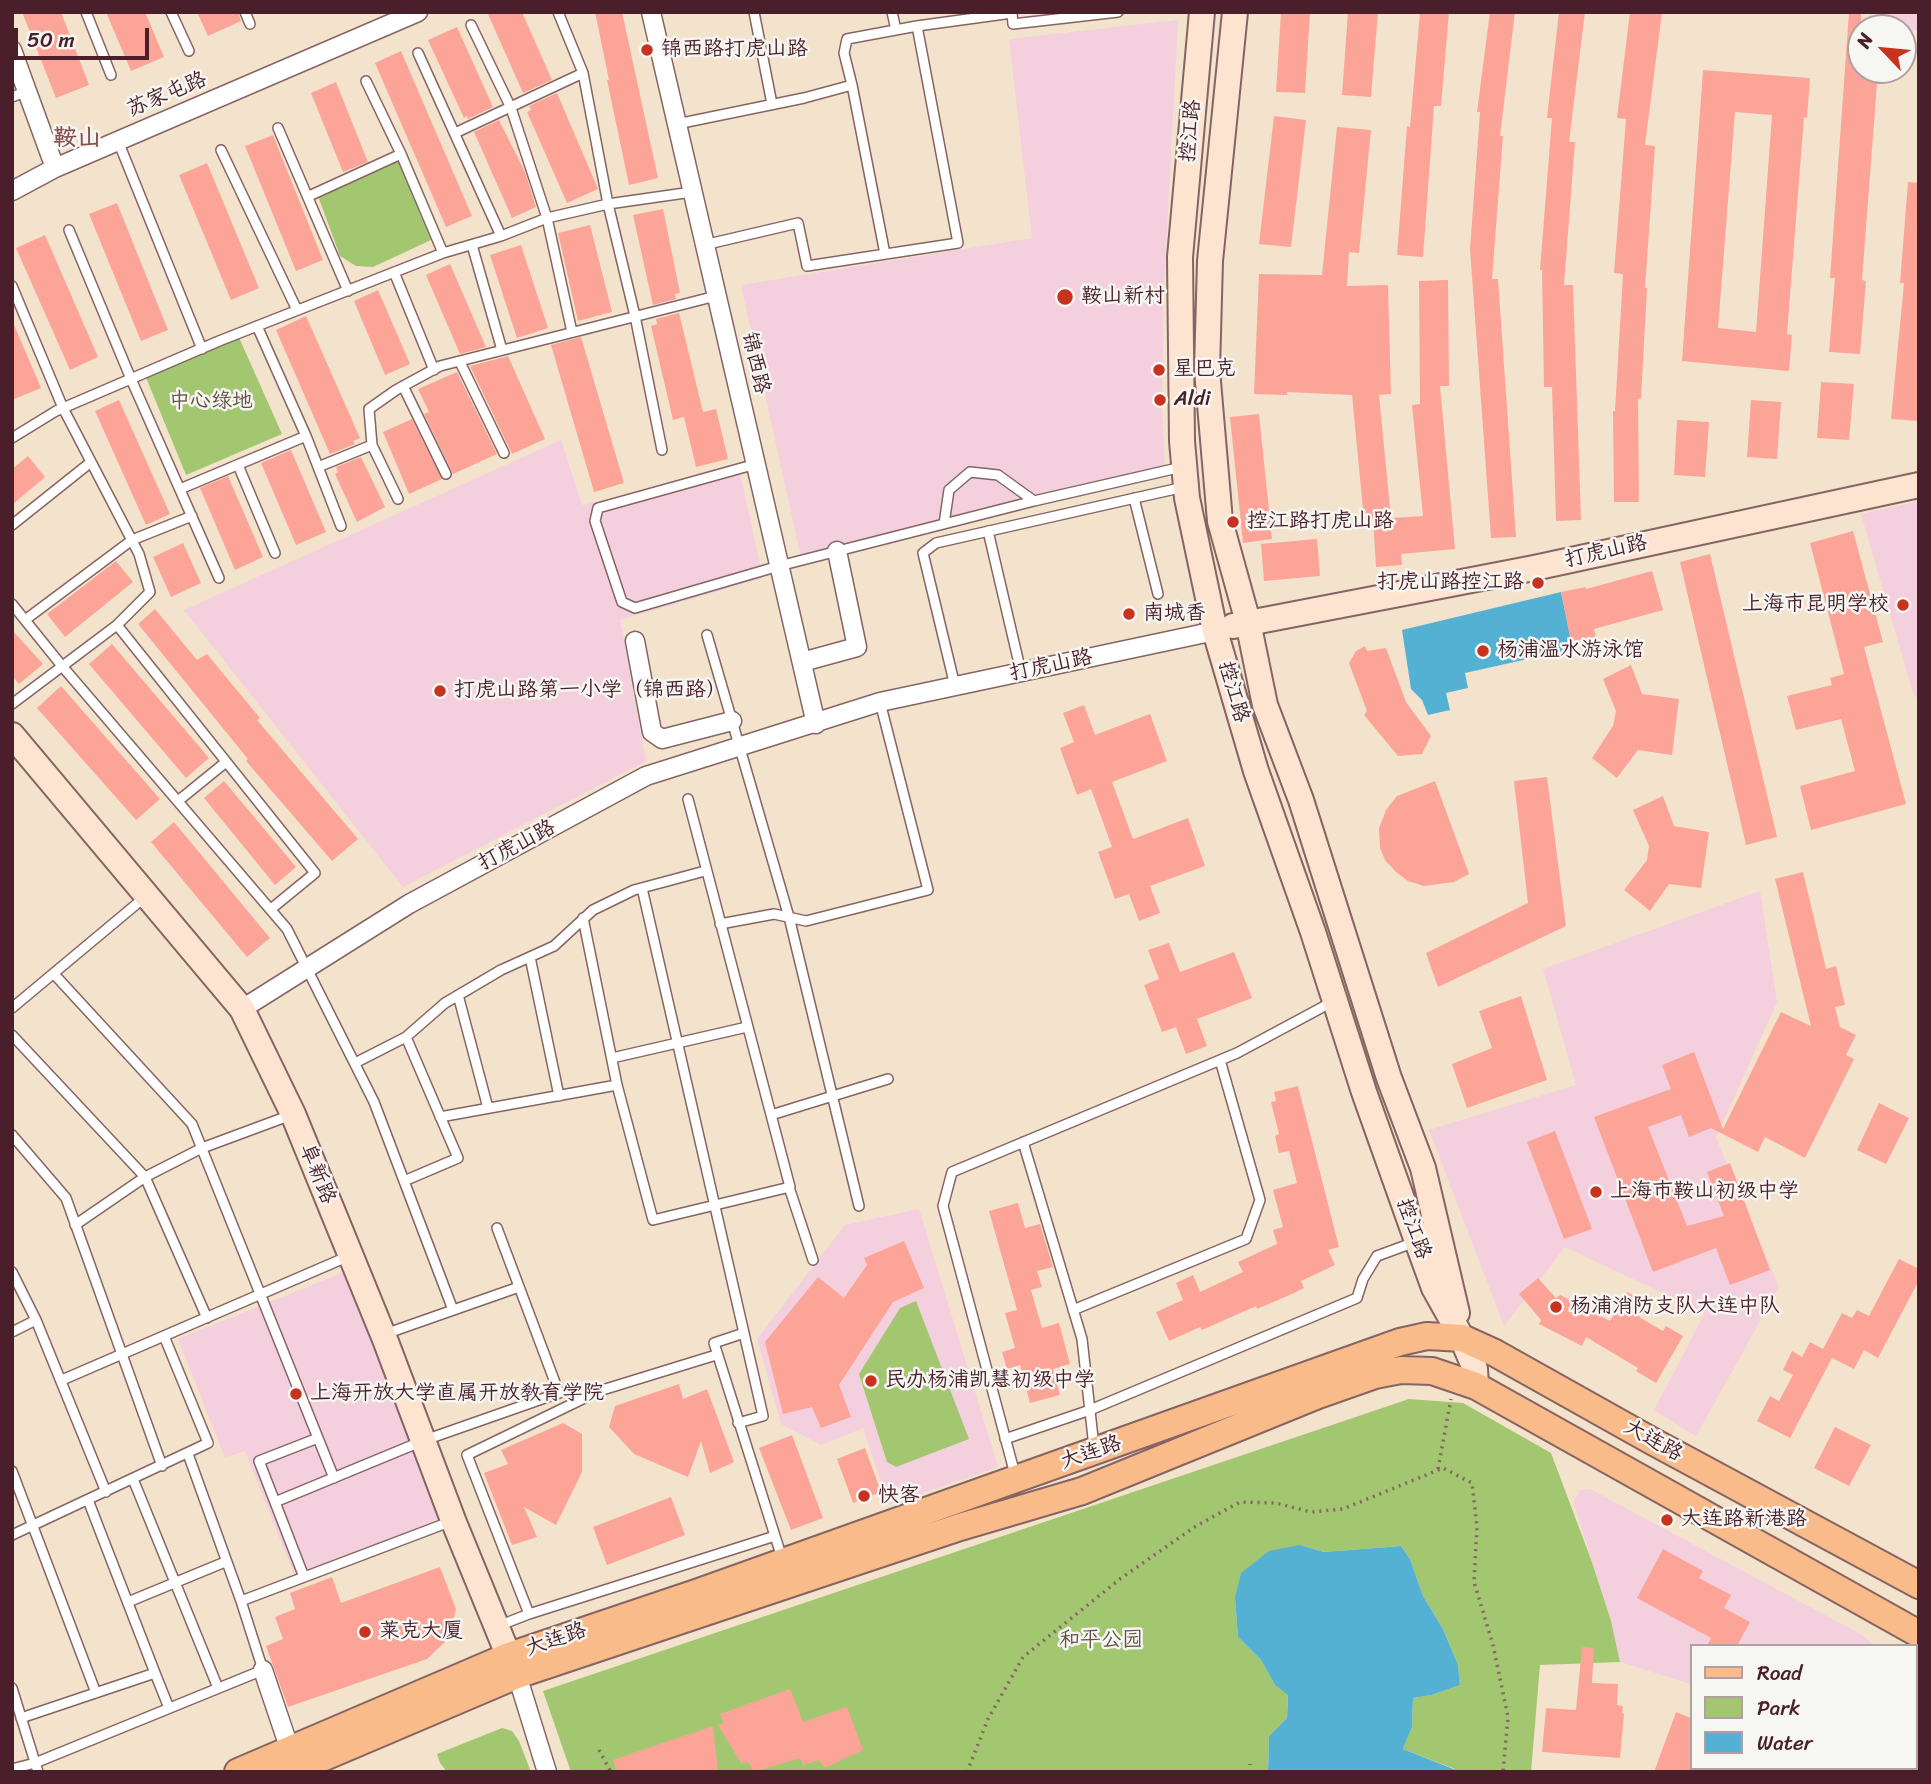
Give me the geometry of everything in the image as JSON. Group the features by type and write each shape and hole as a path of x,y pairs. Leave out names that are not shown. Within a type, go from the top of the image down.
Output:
{"main road":[{"name":"控江路","path":"1202,12 1180,257 1180,368 1185,476 1201,571 1215,631 1256,771 1314,932 1417,1241 1434,1288 1462,1338 1475,1369 1466,1382"},
{"name":"控江路","path":"1234,12 1210,261 1206,370 1220,521 1248,622 1265,705 1301,800 1389,1078 1423,1168 1462,1338"},
{"name":"打虎山路","path":"1215,631 1248,622 1534,568 1919,485"},
{"name":"阜新路","path":"12,735 242,1009 293,1114 425,1440 453,1521 513,1665"},
{"name":"大连路","path":"238,1772 290,1761 513,1665 783,1562 1400,1342 1427,1336 1462,1338 1550,1382 1652,1441 1919,1584"},
{"name":"大连路","path":"513,1665 1082,1491 1318,1395 1375,1375 1401,1370 1432,1371 1466,1382 1919,1634"}],"street":[{"name":"苏家屯路","path":"12,191 55,168 418,12"},
{"name":"锦西路","path":"651,12 816,724"},
{"path":"12,50 20,94 55,168"},
{"path":"802,662 857,647 837,551"},
{"name":"打虎山路","path":"242,1009 409,904 646,776 880,702 1215,631"},
{"path":"635,641 652,732 662,739 732,720"},
{"path":"513,1665 547,1772"},
{"path":"262,1670 290,1761"}],"lane":[{"path":"86,12 111,75"},
{"path":"172,12 189,51"},
{"path":"245,12 250,24"},
{"path":"558,12 583,74 608,204 635,316 662,450"},
{"path":"754,12 772,104"},
{"path":"892,12 896,30"},
{"path":"885,254 845,53 847,39 957,16 1012,13 1013,24 1118,12"},
{"path":"471,25 511,108 547,219 572,332"},
{"path":"704,245 798,223 807,266 958,243 916,26"},
{"path":"418,53 501,236"},
{"path":"455,134 583,74"},
{"path":"366,81 401,154 443,253"},
{"path":"677,124 852,85"},
{"path":"278,128 348,291"},
{"path":"118,141 202,349"},
{"path":"221,150 297,310"},
{"path":"309,196 401,154"},
{"path":"12,424 16,436 63,408 257,326 443,253 547,219 608,204 692,192"},
{"path":"69,230 219,578"},
{"path":"472,245 502,350"},
{"path":"394,272 435,370"},
{"path":"12,286 63,408 139,554 150,592 117,625 12,704"},
{"path":"398,499 372,444 369,409 403,386 435,370 460,362 716,296"},
{"path":"257,326 306,436 341,526"},
{"path":"460,362 504,453"},
{"path":"403,386 446,474"},
{"path":"180,489 306,436"},
{"path":"318,467 372,444"},
{"path":"12,525 91,462"},
{"path":"756,464 598,508 595,521 622,602 635,608 779,566 1034,502 1185,476"},
{"path":"238,465 275,552"},
{"path":"944,524 950,490 970,472 998,475 1034,502"},
{"path":"955,687 923,553 936,543 1134,498 1185,476"},
{"path":"1134,498 1158,594"},
{"path":"25,620 132,540 191,516"},
{"path":"988,531 1021,673"},
{"path":"12,604 287,929 374,1102 453,1310"},
{"path":"117,625 315,873 271,909"},
{"path":"707,635 789,917 859,1206"},
{"path":"720,924 774,914 806,921 928,890 880,702"},
{"path":"178,801 226,762"},
{"path":"688,799 789,1187 813,1260"},
{"path":"355,1063 406,1037 457,995 501,970 554,946 593,909 642,888 705,871"},
{"path":"642,888 763,1416 738,1423"},
{"path":"12,1009 147,895"},
{"path":"583,918 617,1086 653,1220 789,1187"},
{"path":"530,957 559,1096"},
{"path":"54,974 192,1124 334,1478"},
{"path":"457,995 488,1108"},
{"path":"1016,1479 943,1206 952,1172 1220,1060 1335,1001"},
{"path":"612,1058 747,1027"},
{"path":"12,1035 145,1177 207,1318"},
{"path":"404,1181 458,1158 406,1037"},
{"path":"1073,1310 1246,1239 1260,1200 1220,1060"},
{"path":"771,1115 888,1079"},
{"path":"440,1117 617,1086"},
{"path":"75,1225 145,1177 202,1148 293,1114"},
{"path":"12,1135 66,1198 162,1466"},
{"path":"1023,1142 1082,1339 1094,1452"},
{"path":"275,1502 425,1440 559,1393 498,1228"},
{"path":"1006,1439 1090,1410 1357,1298 1363,1279 1377,1256 1417,1241"},
{"path":"62,1380 351,1256"},
{"path":"12,1272 62,1380 106,1492"},
{"path":"383,1335 520,1287"},
{"path":"12,1332 36,1320"},
{"path":"744,1333 714,1343 716,1355 783,1562"},
{"path":"12,1535 208,1443 164,1336"},
{"path":"529,1614 467,1455 599,1391 716,1355"},
{"path":"304,1577 259,1461 318,1438"},
{"path":"12,1769 36,1767 262,1670 241,1601 188,1454"},
{"path":"12,1471 96,1693"},
{"path":"133,1479 218,1688"},
{"path":"88,1500 169,1708"},
{"path":"241,1601 453,1521"},
{"path":"498,1626 775,1536"},
{"path":"128,1602 225,1562"},
{"path":"21,1718 155,1673"},
{"path":"12,1688 36,1767"}],"path":[{"path":"1438,1469 1466,1382"},
{"path":"967,1772 988,1718 1023,1657 1120,1579 1196,1526 1240,1502 1276,1503 1311,1512 1343,1509 1443,1468 1472,1483 1477,1527 1474,1582 1493,1645 1508,1717 1503,1772"},
{"path":"599,1750 611,1772"},
{"path":"1250,1764 1250,1772"}],"shaded area":[{"path":"1919,12 1919,31 1917,14 1887,14"},
{"path":"1178,20 1164,287 1162,409 1165,469 801,558 741,285 1032,238 1009,39"},
{"name":"打虎山路第一小学（锦西路）","path":"561,440 582,505 740,473 763,578 620,620 646,761 403,887 184,610"},
{"name":"上海市昆明学校","path":"1919,501 1919,696 1914,697 1861,514"},
{"name":"上海市鞍山初级中学","path":"1760,891 1777,1002 1716,1138 1779,1287 1696,1436 1654,1410 1705,1313 1565,1247 1504,1326 1429,1130 1576,1085 1543,969"},
{"name":"民办杨浦凯慧初级中学","path":"919,1209 998,1467 889,1505 863,1428 821,1445 781,1424 757,1339 845,1225"},
{"name":"上海开放大学直属开放教育学院","path":"344,1272 441,1518 295,1577 245,1451 225,1458 178,1339"},
{"path":"1590,1489 1864,1636 1873,1644 1689,1644 1689,1683 1620,1662 1611,1621 1574,1504 1581,1490"}],"green space":[{"path":"398,161 431,240 373,267 356,266 340,256 318,196"},
{"name":"中心绿地","path":"237,333 282,434 186,475 145,375"},
{"path":"916,1301 969,1439 896,1467 887,1462 859,1374 900,1308"},
{"name":"和平公园","path":"1409,1399 1463,1403 1551,1453 1592,1562 1611,1621 1620,1662 1540,1665 1531,1772 1455,1772 1455,1769 1403,1749 1412,1727 1413,1698 1432,1695 1460,1685 1458,1665 1443,1629 1423,1596 1410,1559 1401,1546 1324,1552 1300,1545 1235,1598 1238,1637 1261,1660 1275,1685 1288,1694 1287,1718 1269,1736 1268,1772 571,1772 543,1691"},
{"path":"502,1728 512,1731 519,1741 531,1772 447,1772 440,1763 437,1754"}],"water":[{"name":"杨浦温水游泳馆","path":"1561,592 1573,649 1465,673 1468,688 1446,693 1450,710 1428,715 1422,700 1411,689 1402,630"},
{"path":"1300,1545 1324,1552 1401,1546 1410,1559 1423,1596 1443,1629 1458,1665 1460,1685 1432,1695 1413,1698 1412,1727 1403,1749 1456,1770 1455,1772 1268,1772 1269,1736 1287,1718 1288,1695 1275,1685 1261,1660 1238,1637 1235,1598 1241,1573 1269,1551"}],"building":[{"path":"22,12 61,12 89,85 56,98"},
{"path":"106,12 145,12 164,57 131,71"},
{"path":"197,12 238,12 241,21 208,36"},
{"path":"487,12 522,12 552,80 523,93"},
{"path":"595,12 622,12 658,178 629,185"},
{"path":"1281,12 1310,12 1305,93 1276,92"},
{"path":"1348,12 1378,12 1371,97 1342,95"},
{"path":"1420,12 1449,12 1441,106 1434,106 1423,257 1397,255 1407,126 1410,127"},
{"path":"1490,12 1515,12 1500,136 1503,136 1492,279 1498,279 1516,537 1491,538 1470,249 1480,112 1477,112"},
{"path":"1559,12 1585,12 1569,142 1575,142 1564,285 1573,285 1581,520 1556,521 1552,387 1544,387 1540,270 1552,118 1547,118"},
{"path":"1630,12 1662,12 1645,145 1655,146 1645,288 1641,399 1638,399 1639,502 1614,502 1613,411 1623,274 1614,273 1626,119 1617,118"},
{"path":"457,27 493,107 468,119 467,116 464,118 428,40"},
{"path":"1847,40 1847,84 1877,84 1862,280 1866,281 1860,354 1829,352 1835,278 1830,278"},
{"path":"401,51 472,216 446,227 375,63"},
{"path":"1703,70 1810,78 1807,118 1804,117 1787,334 1792,335 1789,371 1682,361","holes":["1735,112 1772,115 1756,332 1718,328"]},
{"path":"336,82 368,162 343,172 311,93"},
{"path":"557,93 598,189 567,203 527,112 531,110 529,106"},
{"path":"1274,116 1306,120 1291,247 1259,244"},
{"path":"499,120 525,172 536,207 512,218 474,132"},
{"path":"1337,127 1371,130 1359,253 1349,252 1347,286 1388,285 1391,394 1379,395 1391,518 1423,516 1412,405 1420,404 1419,281 1448,280 1449,386 1440,386 1455,549 1401,554 1402,565 1376,567 1373,519 1364,520 1352,395 1287,392 1287,395 1254,394 1259,274 1322,275"},
{"path":"273,135 323,260 296,271 245,146"},
{"path":"207,163 259,288 231,300 179,175"},
{"path":"1908,182 1919,183 1919,421 1891,419 1904,283 1900,283"},
{"path":"117,203 168,330 141,341 89,214"},
{"path":"663,209 680,293 675,294 676,299 653,305 633,215"},
{"path":"590,225 612,312 578,321 558,233"},
{"path":"45,235 98,357 70,370 16,248"},
{"path":"521,245 548,328 517,338 490,255"},
{"path":"450,264 486,347 460,354 426,275"},
{"path":"378,290 410,364 385,375 354,301"},
{"path":"679,313 703,412 716,409 728,459 696,467 684,417 673,420 651,326 657,324 656,319"},
{"path":"306,316 360,438 353,441 355,444 330,454 276,330"},
{"path":"12,320 41,388 12,400"},
{"path":"581,337 624,483 594,492 551,345"},
{"path":"508,356 545,439 512,454 470,366"},
{"path":"457,372 497,454 453,474 424,414 429,412 418,389"},
{"path":"1821,382 1854,384 1849,440 1817,438"},
{"path":"119,400 170,514 146,525 95,411"},
{"path":"1751,400 1781,402 1777,459 1747,457"},
{"path":"1259,414 1272,539 1243,543 1230,417"},
{"path":"412,419 442,479 409,494 383,432"},
{"path":"1677,420 1709,422 1705,477 1674,475"},
{"path":"291,450 326,532 296,545 261,463"},
{"path":"28,456 45,477 12,505 12,469"},
{"path":"361,457 385,507 357,522 335,474 338,472 336,467"},
{"path":"228,476 263,557 235,570 200,488"},
{"path":"1853,531 1883,642 1864,647 1906,804 1811,830 1800,786 1855,771 1841,719 1796,730 1787,696 1832,685 1830,678 1844,674 1810,543"},
{"path":"1317,539 1320,576 1264,581 1261,544"},
{"path":"183,543 201,583 171,597 153,557"},
{"path":"1710,554 1777,837 1746,845 1680,562"},
{"path":"116,561 133,582 65,637 47,614"},
{"path":"1652,571 1663,610 1594,629 1596,637 1571,642 1561,592 1586,589"},
{"path":"155,609 197,660 207,654 260,718 257,720 358,839 332,861 246,761 248,759 138,624"},
{"path":"12,630 43,664 19,684 12,676"},
{"path":"112,644 209,758 186,778 89,664"},
{"path":"1365,646 1367,651 1386,648 1406,702 1431,736 1422,754 1398,756 1364,715 1367,711 1349,663 1356,651"},
{"path":"1631,665 1642,694 1679,699 1672,755 1638,750 1617,778 1592,758 1613,726 1616,711 1603,679"},
{"path":"61,686 160,799 136,820 37,708"},
{"path":"1084,705 1095,735 1150,714 1167,761 1112,782 1133,839 1188,818 1205,866 1150,886 1160,913 1139,921 1129,894 1115,899 1098,852 1112,847 1091,789 1077,795 1060,748 1074,742 1063,713"},
{"path":"1547,777 1566,926 1438,987 1426,953 1528,903 1514,781"},
{"path":"224,781 296,867 275,885 204,798"},
{"path":"1435,781 1469,874 1454,882 1424,886 1408,881 1385,860 1380,848 1379,828 1386,810 1397,796"},
{"path":"1663,796 1674,826 1709,832 1701,888 1669,884 1650,911 1624,890 1647,860 1649,846 1633,810"},
{"path":"174,822 270,938 247,957 151,842"},
{"path":"1803,872 1826,969 1836,966 1845,1005 1835,1007 1840,1027 1856,1035 1846,1055 1854,1059 1805,1158 1765,1137 1758,1152 1711,1128 1689,1137 1681,1115 1648,1127 1687,1226 1724,1216 1707,1172 1730,1163 1770,1270 1730,1285 1716,1248 1653,1272 1594,1117 1671,1089 1662,1065 1694,1052 1723,1129 1781,1012 1811,1026 1775,879"},
{"path":"1169,943 1180,972 1234,952 1252,998 1197,1019 1207,1046 1186,1054 1176,1027 1162,1032 1144,985 1159,979 1148,950"},
{"path":"1521,996 1547,1080 1467,1108 1452,1064 1492,1048 1479,1011"},
{"path":"1298,1086 1339,1247 1328,1250 1335,1265 1301,1281 1304,1288 1292,1294 1169,1341 1156,1312 1183,1300 1176,1283 1193,1275 1200,1292 1243,1272 1238,1262 1277,1244 1273,1230 1283,1227 1273,1190 1297,1183 1289,1151 1279,1153 1275,1136 1279,1134 1271,1102 1276,1101 1274,1092"},
{"path":"1879,1103 1909,1118 1886,1164 1857,1150"},
{"path":"1555,1131 1592,1229 1564,1239 1527,1142"},
{"path":"1018,1203 1025,1228 1040,1224 1053,1267 1037,1271 1042,1287 1031,1290 1042,1328 1059,1323 1070,1364 1053,1369 1060,1395 1030,1403 1020,1365 1007,1369 1002,1352 1015,1348 1005,1313 1017,1310 989,1211"},
{"path":"904,1241 924,1288 893,1302 839,1385 851,1417 821,1428 812,1407 783,1414 765,1342 818,1277 844,1298 867,1265 864,1258"},
{"path":"1899,1259 1919,1269 1919,1280 1878,1358 1864,1350 1854,1369 1832,1358 1790,1438 1757,1421 1770,1396 1779,1401 1793,1375 1783,1370 1792,1351 1802,1357 1810,1342 1823,1349 1842,1313 1852,1318 1857,1310 1869,1316"},
{"path":"1538,1278 1556,1298 1560,1295 1610,1321 1627,1292 1646,1303 1639,1317 1663,1331 1666,1326 1683,1336 1656,1383 1636,1371 1638,1368 1586,1337 1582,1346 1539,1324 1541,1320 1519,1294"},
{"path":"679,1384 683,1399 707,1389 734,1462 710,1473 701,1441 688,1477 634,1454 609,1427 615,1406"},
{"path":"563,1423 582,1434 582,1472 556,1525 524,1507 537,1537 512,1545 484,1473 508,1464 501,1450"},
{"path":"1835,1427 1871,1445 1849,1486 1814,1468"},
{"path":"792,1435 823,1518 791,1530 759,1448"},
{"path":"865,1448 881,1492 853,1503 837,1459"},
{"path":"671,1497 685,1535 607,1565 593,1527"},
{"path":"1663,1549 1703,1571 1699,1578 1731,1595 1724,1608 1750,1622 1738,1644 1708,1644 1711,1638 1637,1598"},
{"name":"莱克大厦","path":"440,1567 456,1609 445,1642 427,1659 288,1707 266,1646 283,1639 275,1617 295,1609 290,1593 332,1577 341,1603"},
{"path":"1582,1647 1594,1648 1592,1683 1618,1684 1617,1705 1623,1706 1624,1714 1620,1758 1542,1752 1546,1708 1576,1710"},
{"path":"790,1689 803,1722 847,1707 863,1750 825,1768 819,1760 803,1765 800,1758 754,1772 748,1762 741,1763 718,1725 724,1723 720,1714"},
{"path":"1676,1712 1689,1717 1691,1772 1654,1772"},
{"path":"713,1726 718,1772 617,1772 613,1760"}],"place":[{"name":"锦西路打虎山路","path":"647,50"},
{"name":"鞍山新村","path":"1065,297"},
{"name":"星巴克","path":"1159,370"},
{"name":"Aldi","path":"1160,400"},
{"name":"控江路打虎山路","path":"1233,522"},
{"name":"打虎山路控江路","path":"1538,583"},
{"name":"上海市昆明学校","path":"1903,605"},
{"name":"南城香","path":"1129,614"},
{"name":"杨浦温水游泳馆","path":"1483,651"},
{"name":"打虎山路第一小学（锦西路）","path":"440,691"},
{"name":"上海市鞍山初级中学","path":"1596,1192"},
{"name":"杨浦消防支队大连中队","path":"1556,1307"},
{"name":"民办杨浦凯慧初级中学","path":"871,1381"},
{"name":"上海开放大学直属开放教育学院","path":"296,1394"},
{"name":"快客","path":"864,1496"},
{"name":"大连路新港路","path":"1667,1520"},
{"name":"莱克大厦","path":"365,1632"}],"district":[{"name":"鞍山","path":"77,139"}]}
